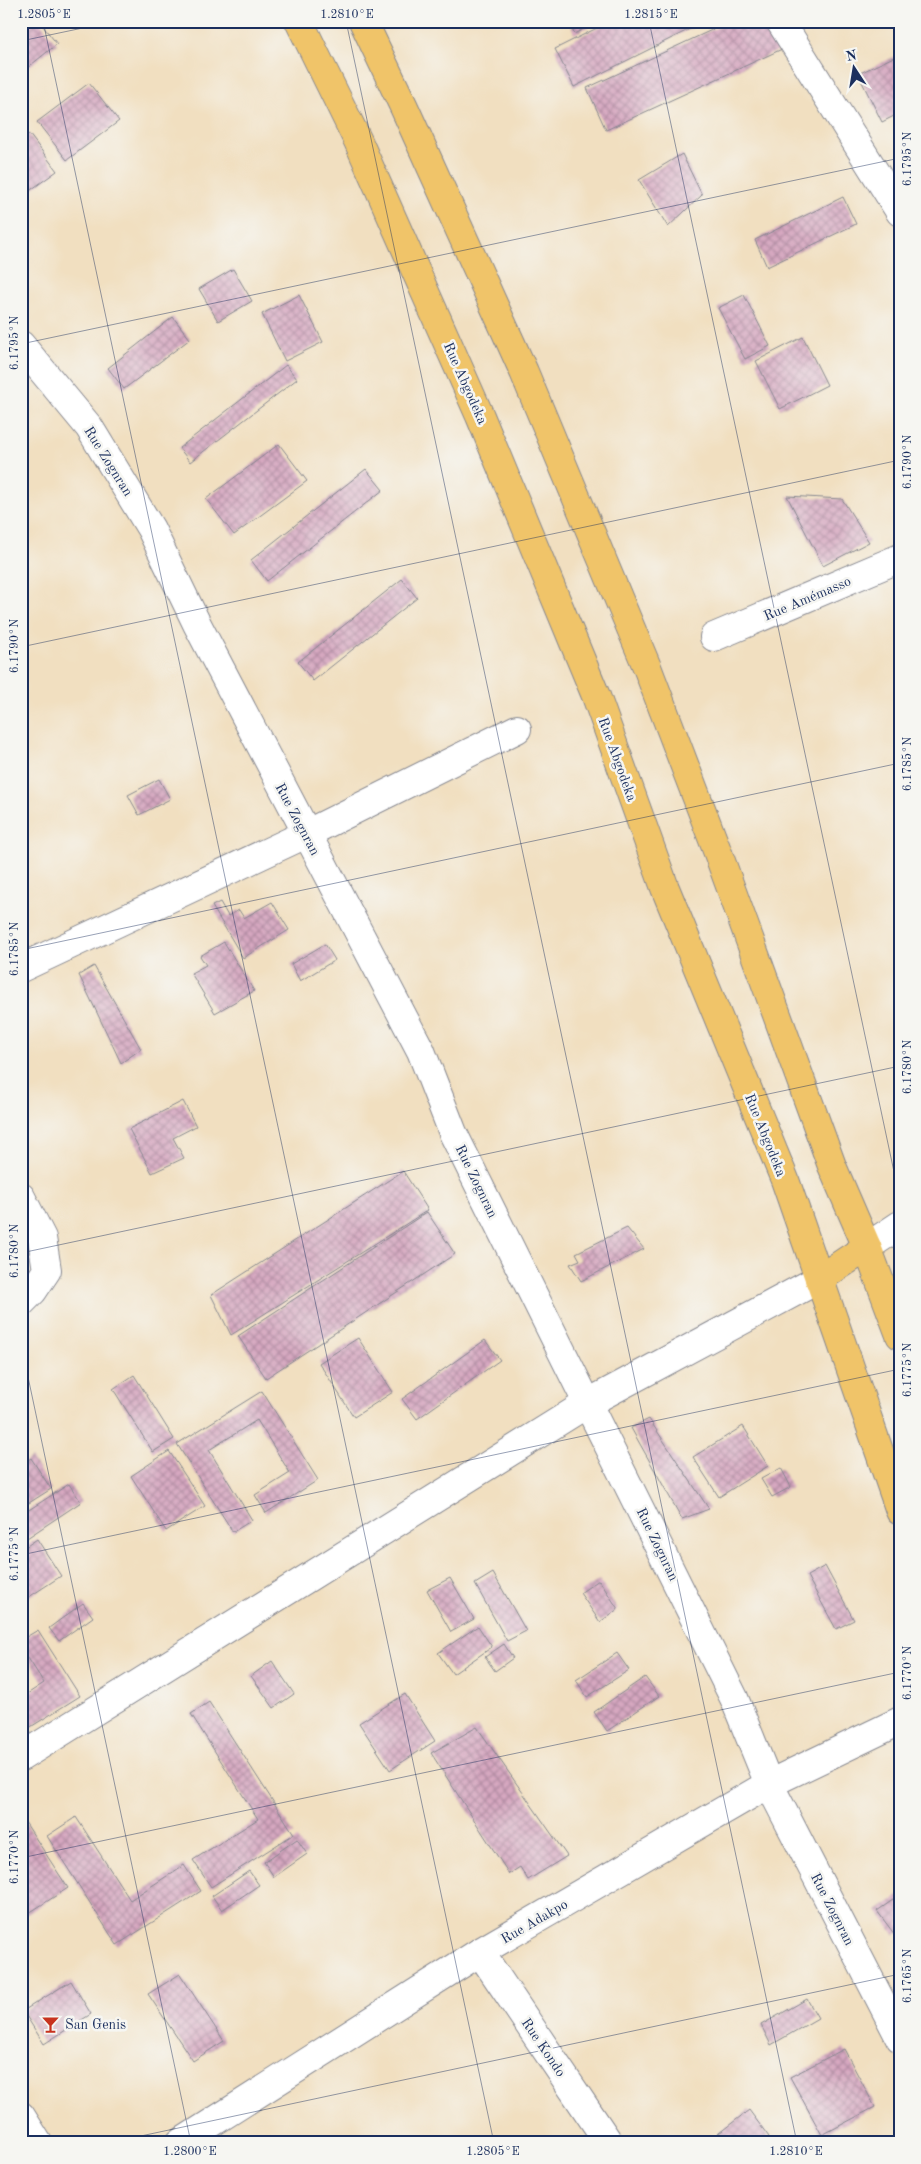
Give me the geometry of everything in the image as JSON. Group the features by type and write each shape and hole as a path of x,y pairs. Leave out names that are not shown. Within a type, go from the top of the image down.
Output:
{"main road":[{"name":"Rue Abgodeka","path":"299,21 358,141 488,434 596,696 665,888 785,1180 900,1511"},
{"path":"363,21 524,372 643,658 718,853 832,1166 867,1247 900,1335"},
{"path":"819,1279 867,1247"}],"street":[{"path":"780,21 900,212"},
{"name":"Rue Zognran","path":"21,345 89,427 151,529 197,624 421,1051 453,1133 734,1698 769,1784 900,2038"},
{"name":"Rue Amémasso","path":"714,637 900,558"},
{"path":"21,968 306,834 517,729"},
{"path":"21,1198 42,1238 47,1270 34,1291 21,1303"},
{"path":"867,1247 900,1225"},
{"path":"21,1757 588,1403 819,1279"},
{"name":"Rue Adakpo","path":"180,2143 480,1952 769,1784 900,1721"},
{"name":"Rue Kondo","path":"480,1952 609,2143"},
{"path":"21,2116 38,2143"}],"building":[{"path":"31,21 39,21 57,44 21,73 21,30"},
{"path":"570,21 599,21 574,34"},
{"path":"611,21 706,21 574,87 555,49"},
{"path":"731,21 770,21 782,49 606,130 587,88"},
{"path":"900,54 900,113 882,122 858,74"},
{"path":"89,83 119,121 67,160 37,122"},
{"path":"29,134 57,171 21,197 21,140"},
{"path":"682,154 702,195 668,227 639,180"},
{"path":"843,197 856,224 767,267 755,240"},
{"path":"233,269 252,301 218,321 199,289"},
{"path":"299,295 323,342 285,361 262,314"},
{"path":"744,295 770,346 745,359 718,308"},
{"path":"173,317 190,339 124,389 108,368"},
{"path":"803,337 827,385 780,409 756,361"},
{"path":"286,365 297,379 190,462 179,448"},
{"path":"279,444 307,481 234,535 206,499"},
{"path":"366,469 383,490 267,581 251,560"},
{"path":"787,496 842,499 869,542 823,566"},
{"path":"402,579 417,598 313,681 298,662"},
{"path":"159,779 170,799 139,815 128,795"},
{"path":"220,902 228,916 239,910 244,918 272,902 289,930 243,958 212,906"},
{"path":"224,942 254,991 215,1013 191,973 206,965 200,956"},
{"path":"325,944 335,960 300,981 291,964"},
{"path":"94,966 141,1049 121,1063 79,975"},
{"path":"183,1101 196,1126 173,1138 184,1158 152,1173 129,1129"},
{"path":"403,1171 428,1210 231,1335 211,1295"},
{"path":"427,1212 455,1254 266,1378 238,1336"},
{"path":"627,1228 644,1249 581,1281 570,1264 580,1260 576,1253"},
{"path":"358,1338 393,1392 354,1417 319,1363"},
{"path":"485,1340 500,1360 417,1419 402,1399"},
{"path":"134,1375 174,1439 153,1452 113,1389"},
{"path":"262,1391 318,1480 266,1513 255,1495 290,1473 257,1420 209,1450 252,1520 233,1532 177,1444"},
{"path":"649,1419 709,1509 682,1519 631,1428"},
{"path":"743,1426 768,1466 719,1497 693,1457"},
{"path":"169,1451 205,1506 166,1531 131,1476"},
{"path":"31,1458 51,1489 21,1508 21,1465"},
{"path":"781,1468 791,1487 772,1497 761,1479"},
{"path":"69,1484 81,1502 21,1542 21,1515"},
{"path":"37,1539 61,1576 26,1599 21,1591 21,1550"},
{"path":"825,1566 854,1620 836,1629 807,1576"},
{"path":"493,1573 526,1631 507,1641 475,1584"},
{"path":"450,1578 474,1619 451,1632 427,1590"},
{"path":"599,1580 618,1609 600,1622 580,1593"},
{"path":"83,1603 93,1617 59,1641 49,1628"},
{"path":"478,1626 492,1647 453,1674 438,1653"},
{"path":"38,1630 80,1696 21,1733 21,1698 44,1683 21,1647 21,1640"},
{"path":"504,1644 513,1658 495,1671 485,1657"},
{"path":"617,1653 629,1670 587,1697 576,1680"},
{"path":"272,1661 294,1694 274,1708 251,1676"},
{"path":"645,1677 659,1696 607,1731 594,1712"},
{"path":"405,1694 435,1741 390,1770 359,1723"},
{"path":"209,1702 294,1834 211,1887 193,1860 258,1819 191,1714"},
{"path":"477,1727 567,1856 528,1880 520,1867 509,1874 431,1753"},
{"path":"76,1817 130,1900 184,1865 201,1891 117,1945 47,1836"},
{"path":"25,1822 68,1888 21,1918 21,1824"},
{"path":"297,1839 307,1854 274,1877 264,1862"},
{"path":"249,1871 259,1885 222,1910 212,1896"},
{"path":"900,1895 900,1932 895,1935 877,1911"},
{"path":"180,1974 224,2041 193,2061 148,1994"},
{"path":"71,1981 91,2014 44,2044 23,2011"},
{"path":"807,1999 818,2018 771,2045 761,2025"},
{"path":"844,2049 875,2107 822,2135 790,2077"},
{"path":"749,2110 769,2137 761,2143 706,2143"}],"place":[{"name":"San Genis","path":"51,2024"}]}
